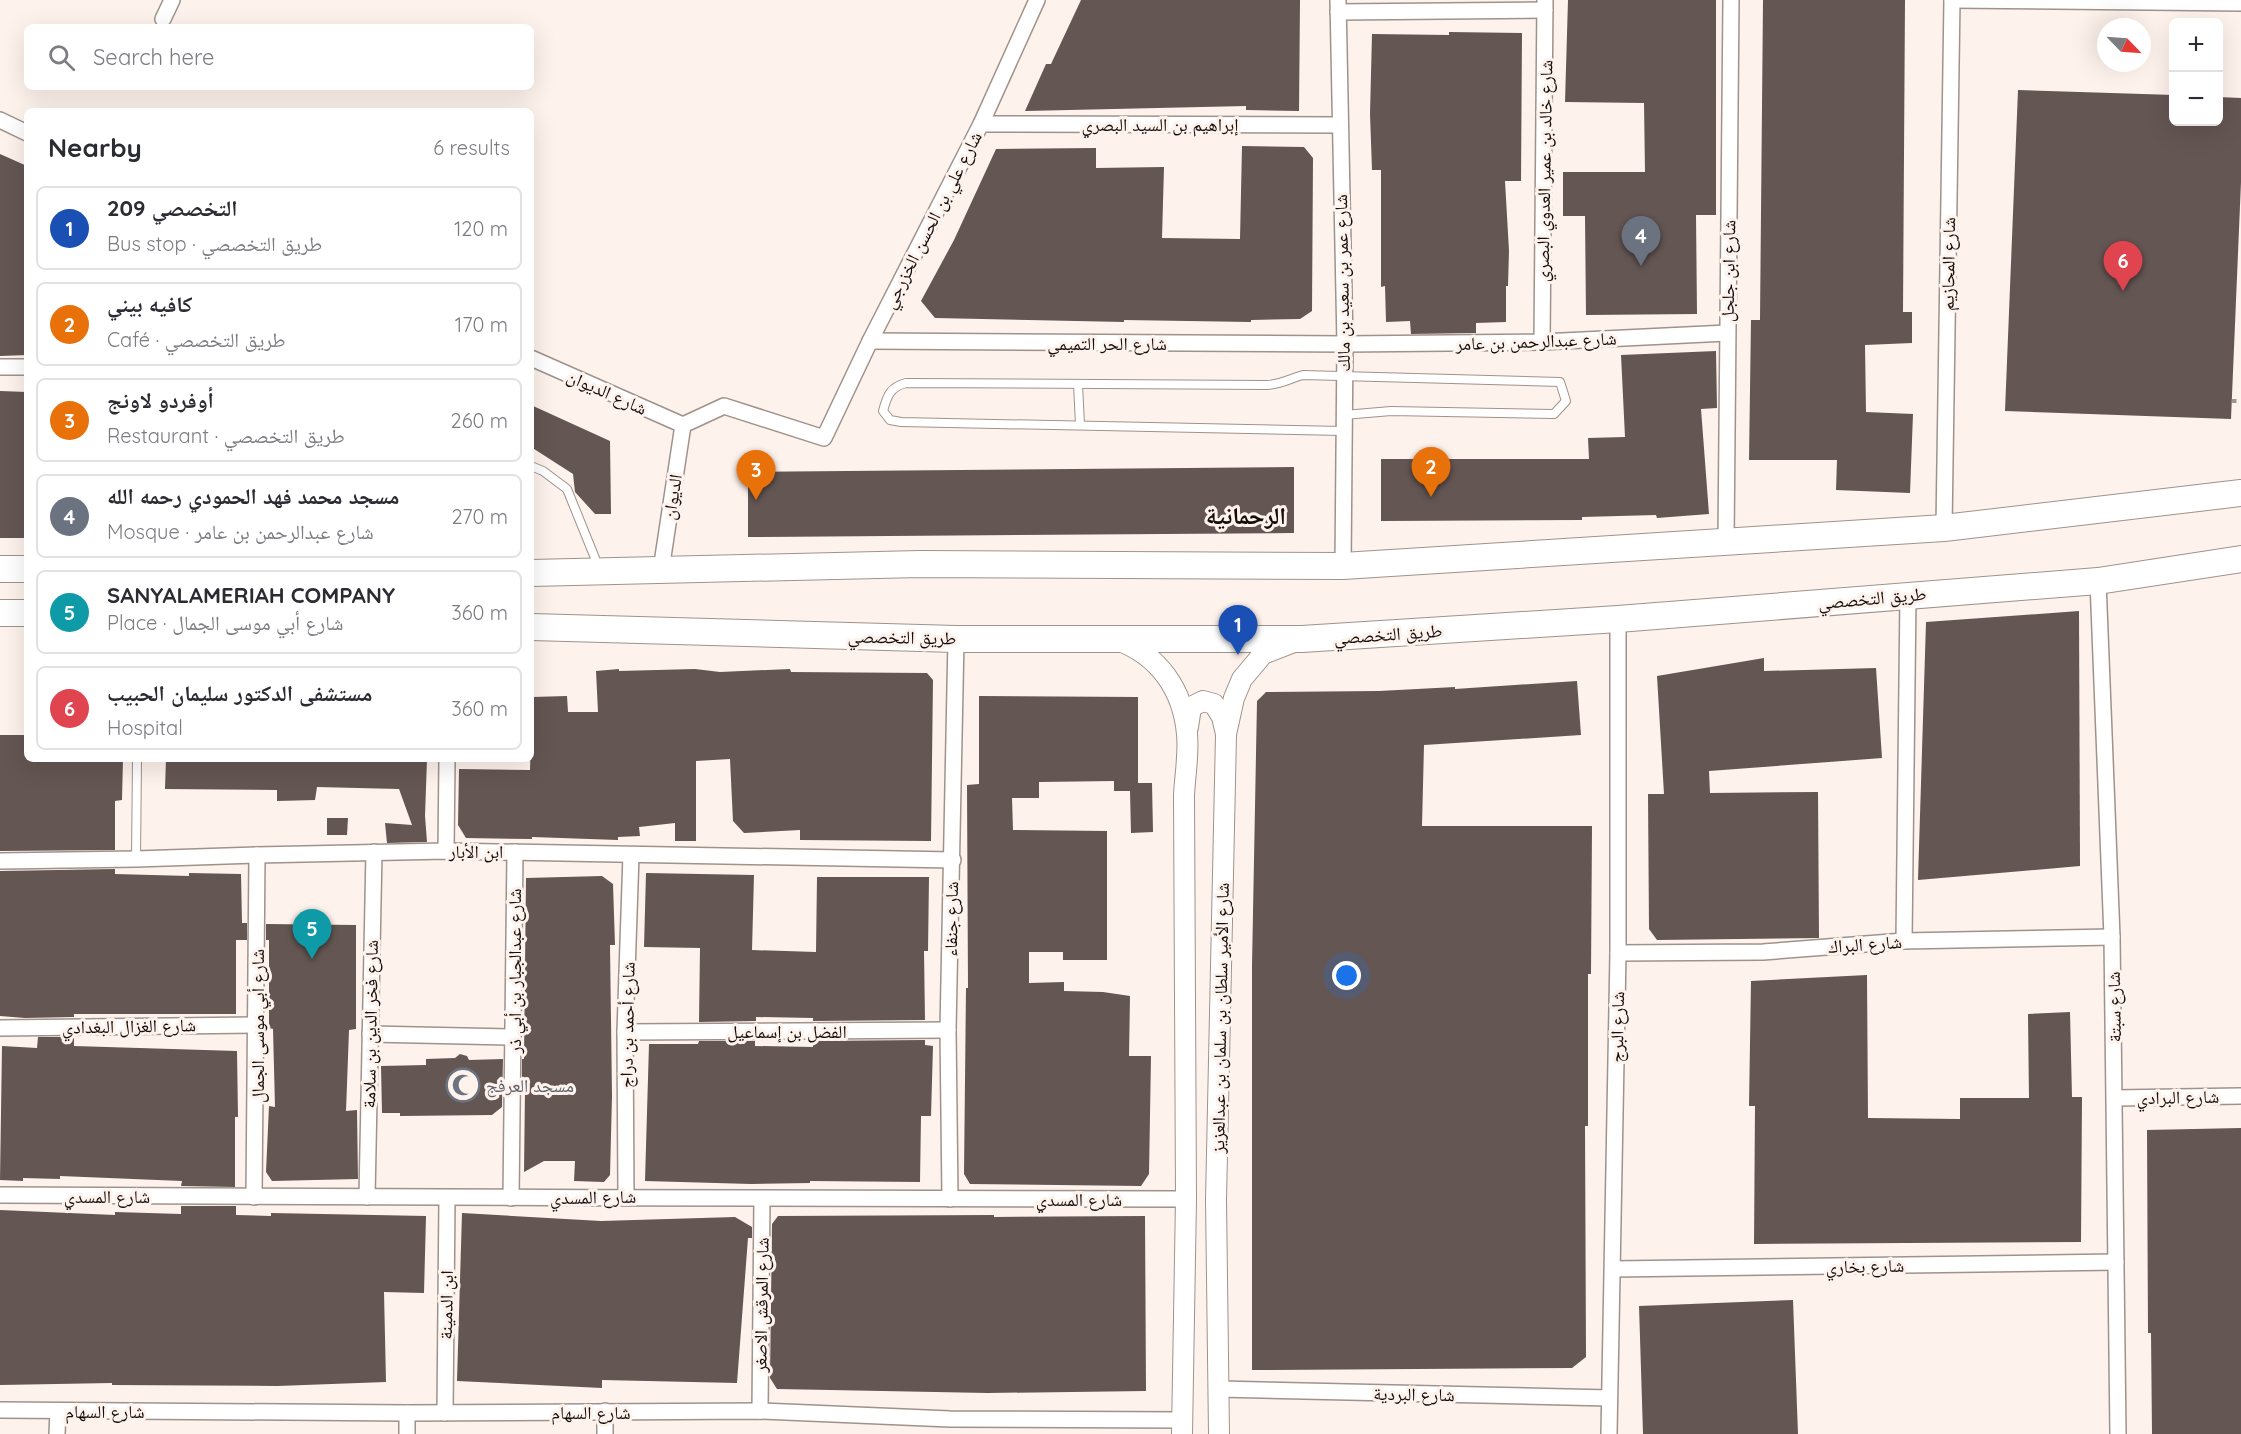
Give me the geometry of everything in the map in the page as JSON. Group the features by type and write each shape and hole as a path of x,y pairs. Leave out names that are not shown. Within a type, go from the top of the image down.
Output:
{"main road":[{"path":"534,573 920,564 1343,566 1944,528 2241,494"},
{"name":"طريق التخصصي","path":"534,627 956,639 1302,639 1618,619 2098,581 2241,559"},
{"path":"0,569 24,568"},
{"path":"0,613 24,614"}],"street":[{"path":"163,19 172,0"},
{"name":"شارع علي بن الحسن الخزرجي","path":"683,425 724,406 824,438 870,341 981,124 1037,0"},
{"name":"شارع ابن جلجل","path":"1726,541 1731,0"},
{"path":"1952,0 2241,3"},
{"name":"شارع المحازيم","path":"1944,528 1952,0"},
{"path":"1338,6 1545,5"},
{"name":"شارع خالد بن عمير العدوي البصري","path":"1542,342 1545,5"},
{"name":"شارع عمر بن سعيد بن مالك","path":"1338,6 1345,344 1343,566"},
{"path":"0,120 24,132"},
{"name":"إبراهيم بن السيد البصري","path":"981,124 1339,125"},
{"name":"شارع عبدالرحمن بن عامر","path":"1345,344 1542,342 1727,333"},
{"name":"شارع الحر التميمي","path":"870,341 1345,344"},
{"name":"شارع الديوان","path":"534,359 683,425"},
{"path":"0,367 24,367"},
{"name":"الديوان","path":"661,570 683,425"},
{"path":"0,557 24,559"},
{"name":"شارع سبتة","path":"2098,581 2112,937 2118,1434"},
{"path":"1904,941 1908,595"},
{"name":"شارع البرج","path":"1610,1434 1618,953 1618,619"},
{"name":"شارع جنفاء","path":"950,1198 948,1030 956,639"},
{"name":"شارع الأمير سلطان بن سلمان بن عبدالعزيز","path":"1116,639 1131,645 1162,668 1184,711 1187,736 1185,795 1186,1199 1182,1427"},
{"name":"شارع الأمير سلطان بن سلمان بن عبدالعزيز","path":"1219,1434 1216,1200 1226,734 1234,698 1242,679 1263,654 1302,639"},
{"path":"1187,736 1191,706 1203,701 1214,704 1222,717 1226,734"},
{"path":"446,851 447,762"},
{"name":"ابن الأبار","path":"0,861 136,860 446,851 953,860"},
{"name":"شارع فخر الدين بن سلامة","path":"367,1197 374,852"},
{"name":"شارع عبدالجبار بن أبي ذر","path":"511,1198 515,852"},
{"name":"شارع أبي موسى الجمال","path":"255,1197 257,855"},
{"name":"شارع أحمد بن دراج","path":"626,1196 626,1032 631,855"},
{"name":"شارع البراك","path":"1618,953 1763,952 1904,941 2112,937"},
{"name":"شارع الغزال البغدادي","path":"0,1028 257,1025"},
{"name":"الفضل بن إسماعيل","path":"626,1032 948,1030"},
{"path":"370,1034 513,1037"},
{"name":"شارع البرادي","path":"2115,1098 2241,1096"},
{"name":"شارع المسدي","path":"0,1195 1186,1199"},
{"name":"ابن الدمينة","path":"445,1413 447,1198"},
{"name":"شارع المرقش الاصغر","path":"760,1411 762,1199"},
{"name":"شارع بخاري","path":"1613,1269 2116,1262"},
{"name":"شارع البردية","path":"1219,1389 1609,1398"},
{"name":"شارع السهام","path":"0,1410 407,1413 760,1411 950,1426 1182,1427"},
{"path":"57,1434 58,1410"},
{"path":"605,1411 605,1434"},
{"path":"407,1413 407,1434"}],"lane":[{"path":"1343,431 901,422 890,420 883,411 888,395 896,385 906,383 1267,385 1283,384 1303,375 1560,382 1566,401 1554,414 1391,411 1344,415"},
{"path":"1078,384 1080,425"},
{"path":"534,467 543,471 567,489 600,572"},
{"path":"136,860 137,762"}],"path":[{"path":"2232,401 2241,401"}],"building":[{"path":"1081,0 1300,0 1299,111 1246,110 1246,106 1025,111 1046,64 1051,64"},
{"path":"1568,0 1716,0 1716,215 1696,215 1697,314 1586,315 1585,216 1563,216 1563,172 1645,172 1644,103 1565,102"},
{"path":"1763,0 1905,0 1903,312 1912,312 1912,343 1865,345 1866,412 1913,414 1910,493 1836,490 1837,460 1749,460 1751,320 1760,320"},
{"path":"1449,32 1522,33 1521,181 1505,181 1509,251 1506,322 1476,323 1476,333 1411,334 1410,321 1386,322 1385,286 1381,287 1381,170 1372,170 1370,114 1372,34 1449,35"},
{"path":"2018,90 2169,95 2169,126 2223,126 2223,97 2241,98 2241,182 2231,419 2005,411"},
{"path":"1242,146 1304,147 1313,158 1312,311 1300,319 1251,320 1251,322 1124,320 1124,322 935,318 921,301 954,240 996,149 1096,148 1096,168 1164,167 1162,238 1240,239"},
{"path":"0,154 24,165 24,355 0,356"},
{"path":"1716,351 1717,408 1701,409 1709,514 1657,518 1656,515 1582,517 1582,520 1381,521 1381,459 1589,459 1588,438 1625,437 1621,355"},
{"path":"0,391 24,392 24,538 0,538"},
{"path":"534,406 610,441 611,514 595,514 575,492 573,474 534,449"},
{"path":"1294,467 1294,533 748,537 748,472"},
{"path":"2079,611 2080,866 1918,880 1926,622"},
{"path":"1764,658 1764,671 1876,668 1882,758 1709,771 1710,793 1818,792 1819,938 1657,940 1649,929 1648,794 1664,794 1657,676"},
{"path":"695,669 720,672 790,669 791,672 927,673 933,680 931,841 800,840 800,830 744,833 733,821 730,759 696,761 696,841 675,841 675,823 639,827 640,836 618,837 618,840 532,837 532,839 466,838 458,825 459,769 530,770 530,762 534,762 534,697 567,696 568,712 598,712 596,671"},
{"path":"1577,681 1581,735 1424,745 1422,826 1592,826 1591,974 1588,974 1588,1126 1585,1126 1586,1357 1572,1368 1252,1370 1252,966 1257,701 1266,692 1379,691 1455,687 1455,689"},
{"path":"979,696 1138,697 1138,783 1152,783 1153,832 1131,833 1130,791 1114,791 1114,781 1039,782 1039,798 1012,798 1013,830 1107,831 1107,960 1063,960 1063,952 1029,952 1029,983 1064,982 1064,991 1103,992 1130,996 1129,1056 1151,1056 1149,1174 1141,1186 970,1184 964,1174 966,988 968,988 967,785 979,784"},
{"path":"0,735 24,735 24,762 123,762 122,800 115,801 115,850 0,851"},
{"path":"166,762 427,762 425,816 427,842 387,843 385,823 412,825 399,789 317,787 315,800 277,801 277,790 165,789"},
{"path":"327,818 348,818 347,835 327,835"},
{"path":"115,869 115,874 189,876 189,873 241,874 242,923 247,923 247,940 236,940 236,1014 74,1014 74,1017 25,1018 0,1016 0,871"},
{"path":"646,873 754,875 752,950 816,952 817,877 929,877 928,951 924,951 925,1020 813,1021 813,1018 756,1017 756,1021 699,1022 700,948 644,947"},
{"path":"602,876 613,884 615,945 610,945 612,1096 610,1175 604,1182 574,1181 575,1161 544,1161 524,1172 525,1090 522,1092 522,1059 524,1059 526,878"},
{"path":"266,924 356,925 356,1029 349,1030 346,1111 357,1110 358,1179 272,1181 266,1172 269,1106 275,1107 273,1029 269,1028 269,940 266,940"},
{"path":"1867,975 1868,1118 1960,1119 1960,1098 2029,1098 2028,1014 2070,1012 2072,1097 2082,1097 2081,1242 1754,1244 1755,1106 1749,1106 1751,981"},
{"path":"38,1037 74,1037 74,1046 237,1051 238,1117 235,1117 235,1187 181,1186 182,1181 60,1176 60,1179 0,1180 2,1046 37,1048"},
{"path":"925,1040 925,1045 933,1046 931,1116 921,1116 920,1182 810,1181 810,1183 751,1184 645,1181 649,1044 755,1041 755,1046 813,1047 813,1041"},
{"name":"مسجد العرفج","path":"460,1054 467,1056 469,1060 503,1059 502,1107 492,1115 400,1116 400,1113 382,1113 381,1066 426,1065 426,1059 455,1058"},
{"path":"2241,1128 2241,1434 2152,1434 2151,1333 2148,1333 2147,1130"},
{"path":"181,1206 236,1206 236,1215 271,1216 271,1213 426,1216 424,1293 384,1292 386,1382 277,1386 112,1385 112,1383 0,1385 0,1210 115,1215 115,1212 181,1214"},
{"path":"462,1213 601,1221 735,1217 752,1227 752,1238 748,1238 737,1383 602,1380 602,1388 457,1381"},
{"path":"994,1215 994,1217 1145,1216 1146,1391 988,1393 777,1389 770,1378 772,1224 778,1216"},
{"path":"1793,1300 1798,1434 1643,1434 1639,1306"}],"place":[{"name":"مسجد محمد فهد الحمودي رحمه الله","path":"1641,266"},
{"name":"مستشفى الدكتور سليمان الحبيب","path":"2123,291"},
{"name":"كافيه بيني","path":"1431,497"},
{"name":"أوفردو لاونج","path":"756,500"},
{"name":"التخصصي 209","path":"1238,655"},
{"name":"SANYALAMERIAH COMPANY","path":"312,959"},
{"name":"مسجد العرفج","path":"463,1085"}],"district":[{"name":"الرحمانية","path":"1246,515"}]}
